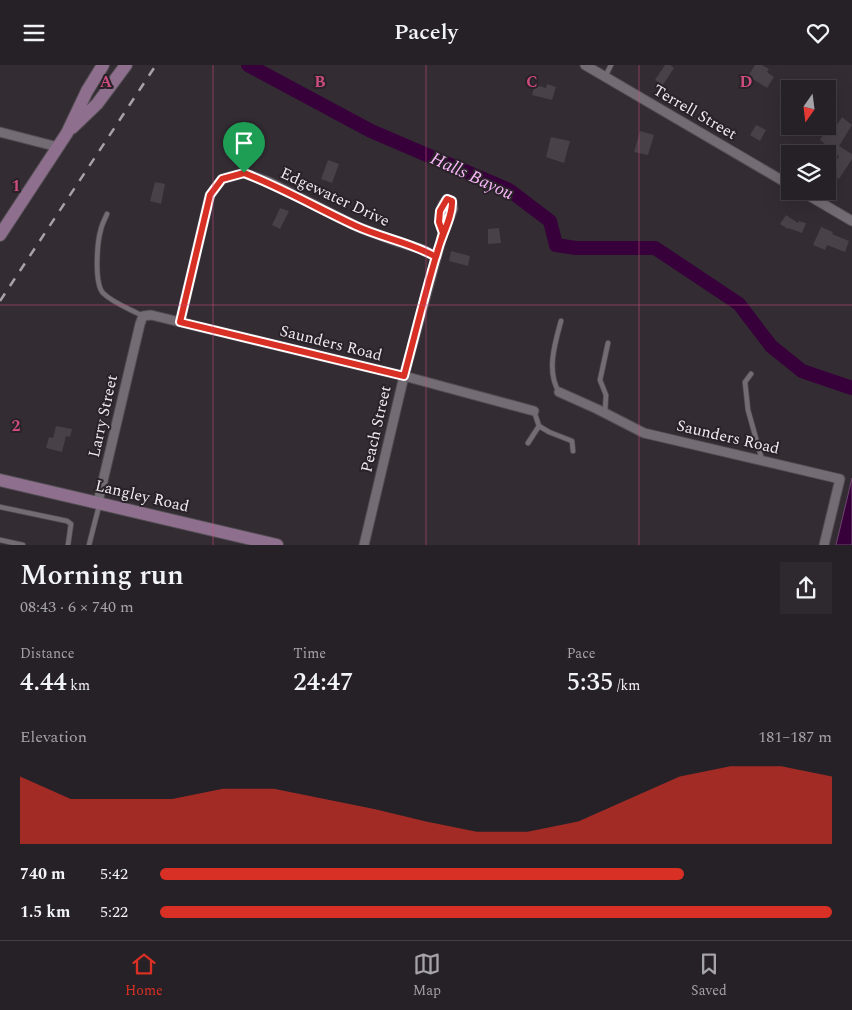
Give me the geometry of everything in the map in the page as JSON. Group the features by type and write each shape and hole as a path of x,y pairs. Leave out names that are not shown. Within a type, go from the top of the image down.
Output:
{"main road":[{"path":"0,235 67,133 87,91 103,65"},
{"path":"67,133 97,104 126,65"},
{"name":"Langley Road","path":"0,480 277,545"}],"street":[{"name":"Terrell Street","path":"585,65 781,180"},
{"path":"0,132 58,147"},
{"name":"Edgewater Drive","path":"180,322 210,195 222,179 244,173 269,182 358,227 398,243 424,250 436,257"},
{"path":"816,200 852,221"},
{"name":"Peach Street","path":"364,545 404,376 443,233"},
{"name":"Saunders Road","path":"143,316 151,315 404,376 534,411"},
{"name":"Larry Street","path":"99,502 143,316"},
{"name":"Saunders Road","path":"558,392 644,433 840,479 824,545"}],"lane":[{"path":"605,77 611,65"},
{"path":"106,214 100,229 97,261 98,286 112,300 143,316"},
{"path":"558,392 554,385 552,357 560,321"},
{"path":"605,413 606,395 600,380 608,343"},
{"path":"751,374 745,382 748,410 762,460"},
{"path":"534,411 539,426 572,441 573,451"},
{"path":"528,443 539,426"},
{"path":"89,545 99,502"},
{"path":"0,507 66,521 71,524 68,545"},
{"path":"0,540 23,545"}],"shaded area":[{"path":"852,478 852,545 836,545"}],"building":[{"path":"665,65 670,65 674,68 663,85 655,80"},
{"path":"755,65 762,65 769,69 767,72 774,77 767,88 748,76"},
{"path":"547,84 556,87 552,100 532,95 535,85 546,88"},
{"path":"842,117 852,125 839,146 852,154 852,159 839,179 836,177 836,161 839,156 836,154 836,145 823,145 824,143 820,140 823,135 836,135 836,126"},
{"path":"756,125 766,130 760,141 750,135"},
{"path":"640,131 654,135 648,155 634,152"},
{"path":"551,137 570,141 564,163 546,157"},
{"path":"328,160 339,164 332,183 321,179"},
{"path":"155,182 165,184 161,204 150,201"},
{"path":"280,208 289,211 280,229 272,225"},
{"path":"786,215 798,223 799,221 806,223 802,233 788,229 780,224"},
{"path":"821,227 849,241 845,252 827,245 825,250 813,245"},
{"path":"499,228 501,243 488,244 488,229"},
{"path":"451,251 470,256 468,266 449,261"},
{"path":"56,426 72,429 70,437 66,436 62,452 46,448 49,437 53,438"}],"waterway":[{"name":"Halls Bayou","path":"248,65 371,131 509,190 550,221 556,245 576,248 655,248 739,304 771,346 802,371 852,388"}],"railway":[{"path":"0,301 156,65"}],"route":[{"path":"244,173 222,179 210,195 180,322 404,376 436,257 452,209 452,201 447,199 440,211 439,222 443,233 436,257 424,250 398,243 358,227 269,182 244,173"}]}
